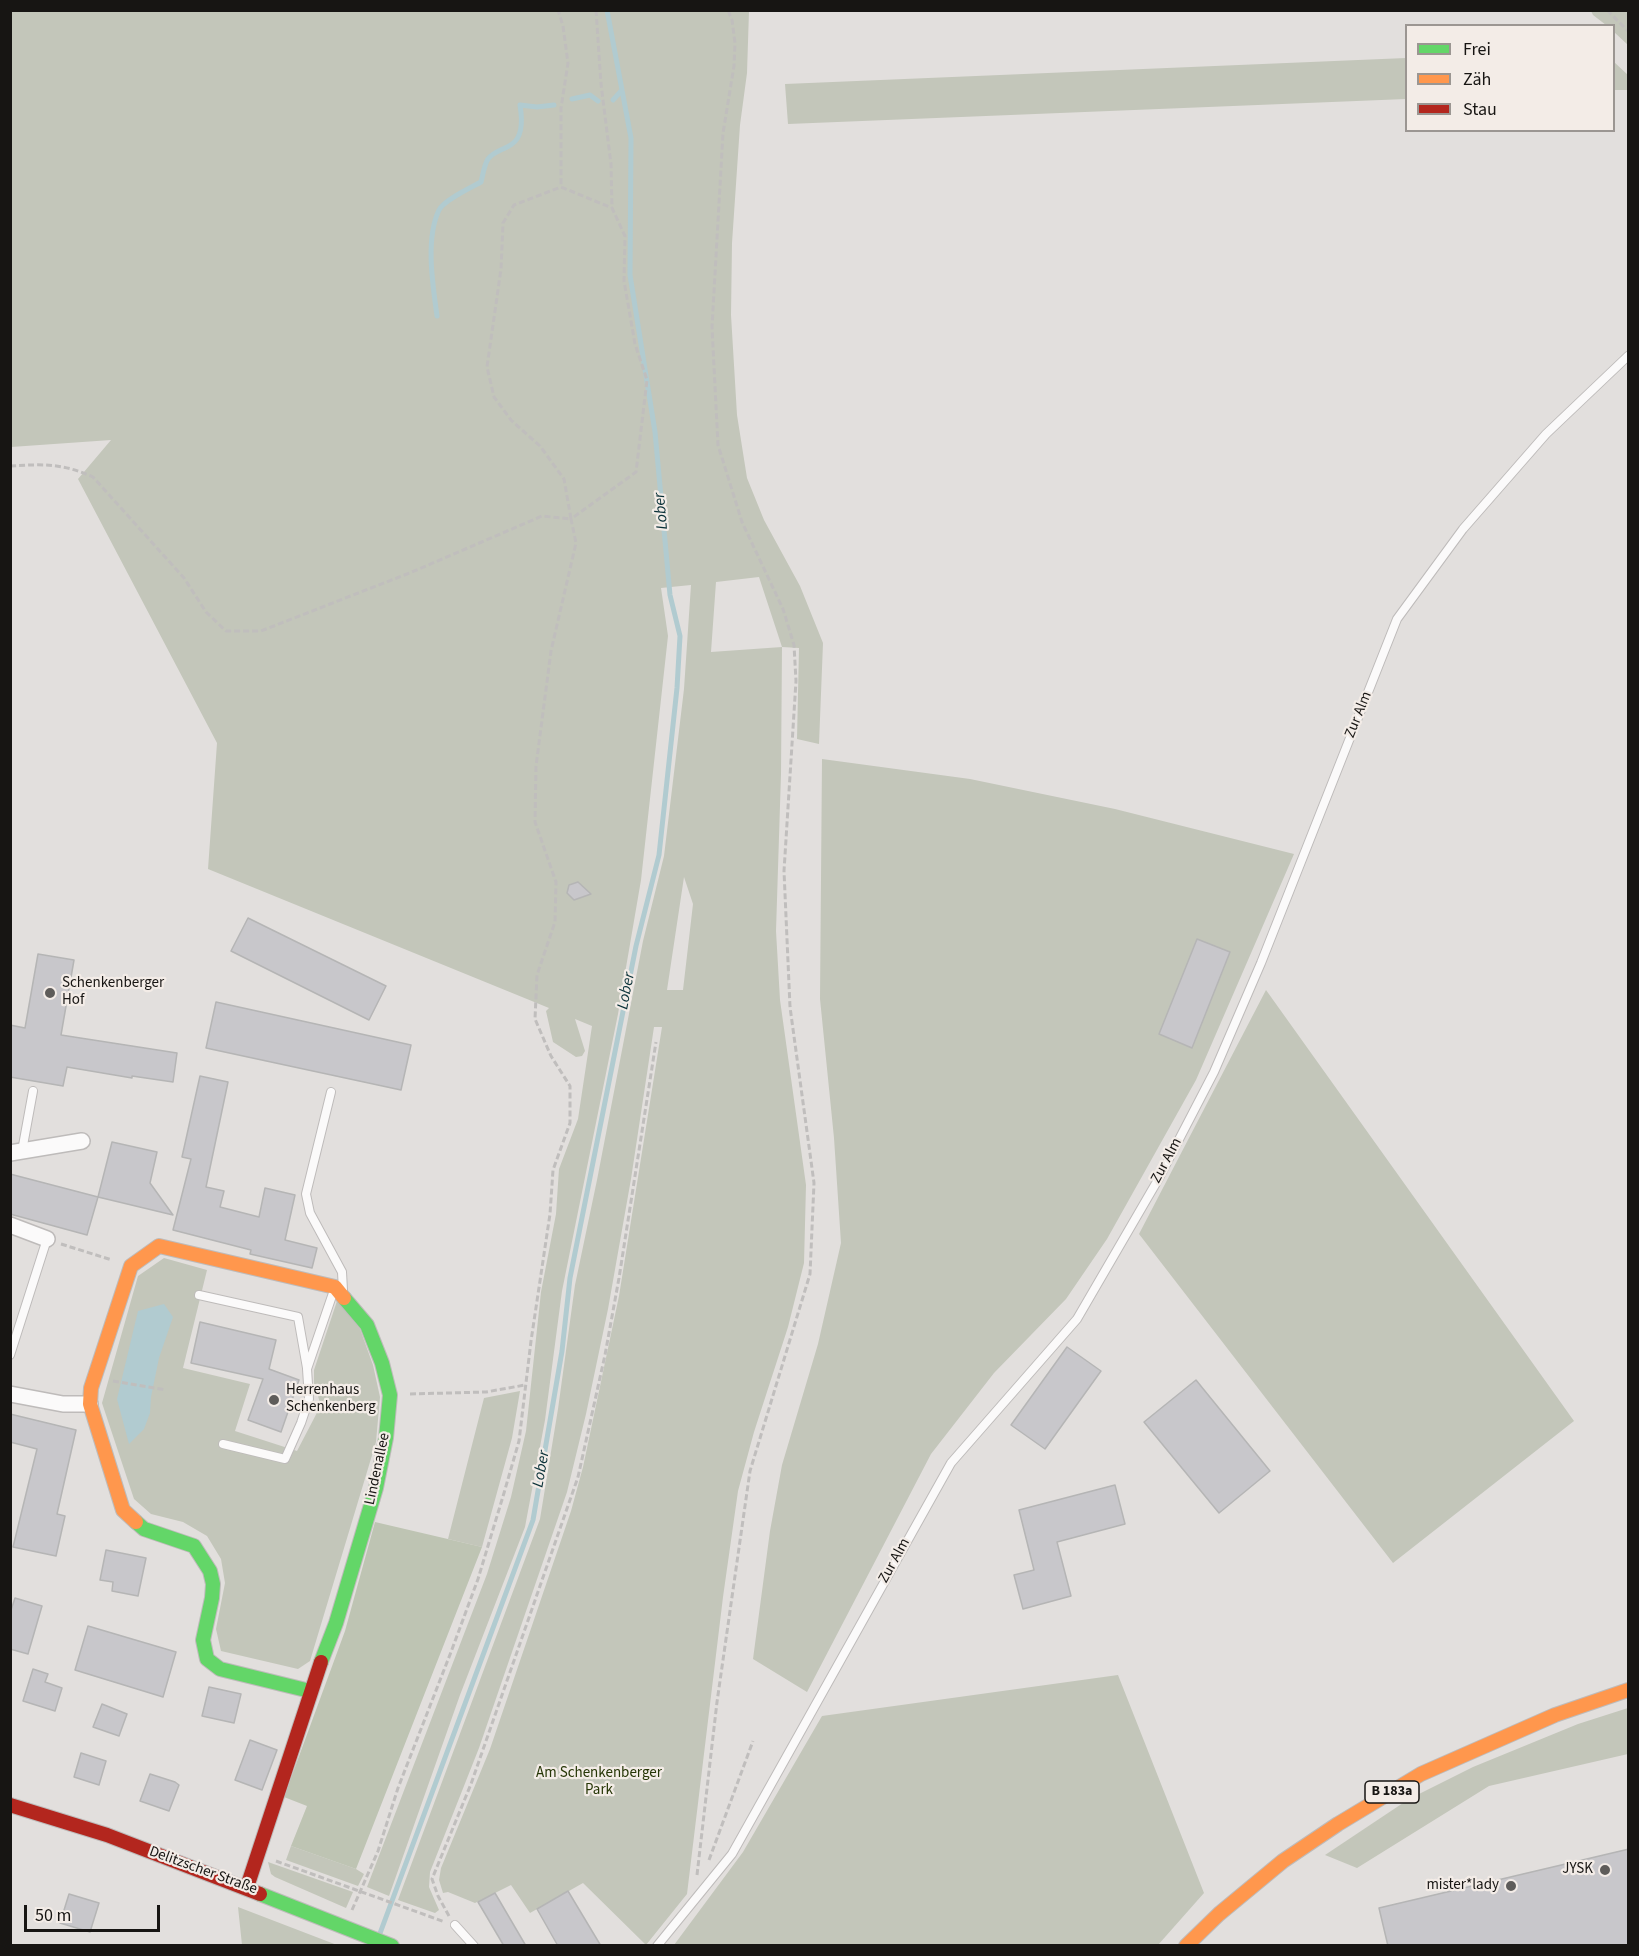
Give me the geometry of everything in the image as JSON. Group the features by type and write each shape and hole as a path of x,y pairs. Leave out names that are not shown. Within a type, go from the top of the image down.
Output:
{"street":[{"path":"16,1152 82,1141"},
{"path":"10,1225 47,1239"},
{"path":"310,1691 220,1669 207,1659 203,1640 212,1599 213,1584 210,1571 194,1546 144,1529 123,1510 90,1404 91,1388 131,1266 159,1246 339,1292"},
{"name":"Lindenallee","path":"247,1887 310,1691 336,1623 376,1488 386,1438 390,1395 382,1363 367,1325 339,1292"},
{"path":"10,1394 63,1404 90,1404"},
{"name":"B 183a","path":"1186,1946 1219,1914 1282,1861 1421,1774 1555,1715 1629,1690"},
{"name":"Delitzscher Straße","path":"10,1805 113,1837 247,1887 392,1946"}],"lane":[{"name":"Zur Alm","path":"657,1946 732,1854 951,1463 1077,1319 1159,1178 1214,1072 1261,963 1397,619 1463,529 1539,442 1629,356"},
{"path":"16,1152 33,1091"},
{"path":"307,1369 339,1292 342,1272 310,1213 306,1194 331,1092"},
{"path":"10,1355 47,1239"},
{"path":"200,1295 298,1317 307,1369 309,1399 285,1459 223,1444"},
{"path":"454,1925 474,1946"}],"path":[{"path":"558,10 563,26 568,63 561,108 561,188"},
{"path":"10,465 45,464 73,468 93,477 184,578 206,612 226,631 261,631 412,572 542,516 571,519 636,472 647,380 635,344 624,281 625,236 612,208 611,164 601,84 597,10"},
{"path":"694,1898 717,1702 750,1471 810,1274 814,1183 790,1007 785,883 796,681 794,645 783,609 742,522 718,445 712,327 723,133 735,55 732,20 728,10"},
{"path":"1606,10 1629,31"},
{"path":"350,1915 378,1851 398,1788 478,1579 519,1441 550,1214 553,1170 570,1123 570,1086 551,1056 535,1019 537,975 555,922 556,882 535,822 537,766 551,651 576,543 564,479 540,446 511,420 494,397 487,367 501,269 503,222 514,204 561,188 612,208"},
{"path":"454,1925 438,1896 432,1879 471,1784 578,1478 617,1289 656,1042"},
{"path":"47,1239 131,1266"},
{"path":"113,1382 166,1390"},
{"path":"390,1395 486,1392 525,1385"},
{"path":"706,1867 753,1741"},
{"path":"257,1857 283,1862 454,1925"}],"green space":[{"name":"Am Schenkenberger Park","path":"10,11 749,11 747,73 740,125 732,243 731,315 737,415 747,478 764,520 800,586 823,643 819,744 797,739 799,648 782,647 776,931 780,1000 806,1185 804,1263 788,1327 754,1432 738,1491 687,1894 646,1945 583,1883 530,1913 511,1885 475,1903 448,1892 443,1893 439,1880 441,1868 490,1749 571,1511 583,1467 619,1296 662,1027 654,1027 608,1309 567,1492 479,1748 430,1872 429,1887 439,1910 435,1913 398,1900 540,1519 575,1285 643,941 664,856 684,689 691,585 661,588 668,636 641,880 618,1014 562,1291 545,1420 525,1527 460,1695 389,1896 367,1887 487,1574 511,1497 526,1431 541,1292 556,1214 559,1169 578,1119 592,1026 575,1019 585,1051 582,1056 576,1057 553,1042 546,1011 549,1008 208,869 217,743 78,479 111,440 11,447","holes":["759,577 782,647 711,652 716,582","684,877 693,904 683,990 667,990"]},
{"path":"1591,11 1628,11 1628,45 1615,33 1615,24 1605,24"},
{"path":"1405,58 1405,99 788,124 785,84"},
{"path":"1615,63 1628,75 1628,90 1615,90"},
{"path":"822,759 970,779 1115,809 1294,854 1196,1080 1107,1239 1066,1299 994,1373 931,1454 807,1692 753,1659 770,1531 782,1465 818,1344 841,1243 834,1138 820,999"},
{"path":"1266,990 1574,1421 1393,1563 1139,1234"},
{"path":"164,1258 207,1270 183,1368 250,1384 235,1431 297,1451 321,1405 314,1385 314,1370 337,1301 360,1329 373,1365 380,1397 376,1442 310,1661 298,1669 221,1651 216,1629 225,1583 221,1559 207,1536 183,1522 151,1514 134,1499 102,1403 138,1276"},
{"path":"520,1391 512,1438 482,1547 448,1539 484,1398"},
{"path":"375,1522 482,1547 356,1869 291,1846 307,1806 284,1797 345,1631"},
{"path":"1118,1675 1204,1893 1158,1945 674,1945 743,1852 822,1716"},
{"path":"1628,1708 1628,1754 1489,1786 1357,1868 1325,1855 1409,1799 1473,1767 1578,1724"},
{"path":"291,1846 356,1869 364,1874 358,1886 286,1860"},
{"path":"268,1862 353,1892 346,1908 275,1877 271,1874"},
{"path":"238,1907 337,1945 242,1945"}],"water":[{"path":"164,1304 173,1317 159,1358 150,1413 144,1429 129,1444 117,1399 138,1311"}],"building":[{"path":"578,882 591,894 574,900 567,893 569,885"},
{"path":"248,918 386,986 369,1020 231,951"},
{"path":"1197,939 1230,952 1192,1048 1159,1034"},
{"name":"Schenkenberger Hof","path":"38,954 74,960 61,1035 177,1053 173,1082 67,1067 63,1086 10,1077 10,1025 25,1028"},
{"path":"216,1002 411,1045 401,1090 206,1048"},
{"path":"200,1076 228,1082 206,1187 224,1191 220,1207 259,1217 265,1188 295,1195 285,1240 317,1248 312,1268 250,1254 251,1250 173,1230 191,1159 182,1157"},
{"path":"112,1142 157,1152 150,1183 173,1215 98,1197"},
{"path":"10,1174 98,1197 87,1235 10,1214"},
{"path":"200,1322 276,1340 269,1369 299,1380 281,1432 248,1420 263,1379 191,1363"},
{"path":"1067,1347 1101,1371 1045,1449 1011,1425"},
{"path":"1196,1380 1270,1471 1219,1513 1144,1422"},
{"path":"10,1414 76,1430 57,1514 65,1516 56,1556 13,1547 37,1449 10,1442"},
{"path":"1115,1485 1125,1524 1057,1542 1071,1596 1023,1609 1014,1575 1034,1570 1019,1510"},
{"path":"106,1550 146,1558 138,1596 112,1591 113,1582 100,1580"},
{"path":"15,1598 42,1606 28,1654 10,1649 10,1613"},
{"path":"88,1626 176,1652 163,1697 75,1670"},
{"path":"33,1669 48,1674 45,1682 62,1688 55,1711 23,1701"},
{"path":"209,1687 241,1694 234,1723 202,1716"},
{"path":"102,1704 127,1714 119,1736 93,1727"},
{"path":"250,1740 277,1750 262,1790 235,1780"},
{"path":"81,1753 106,1761 99,1785 74,1777"},
{"path":"150,1774 179,1785 169,1811 140,1801"},
{"path":"1629,1849 1629,1946 1388,1946 1379,1908"},
{"path":"568,1891 601,1946 558,1946 537,1909"},
{"path":"495,1893 526,1946 504,1946 478,1902"},
{"path":"69,1894 99,1903 90,1932 60,1923"}],"waterway":[{"name":"Lober","path":"379,1936 533,1520 562,1351 570,1278 636,946 659,855 677,688 680,636 670,595 655,432 630,275 631,138 607,10"},
{"path":"613,100 622,90"},
{"path":"572,99 590,95 598,101"},
{"path":"437,316 431,248 439,210 452,198 481,182 488,159 516,141 521,126 520,105 537,107 554,105"}],"traffic: fast":[{"path":"321,1662 336,1623 376,1488 386,1438 390,1395 382,1363 367,1325 344,1298"},
{"path":"136,1522 144,1529 194,1546 210,1571 213,1584 212,1598 203,1640 207,1659 220,1669 310,1691"},
{"path":"260,1894 392,1946"}],"traffic: slow":[{"path":"136,1522 123,1510 90,1404 91,1388 131,1266 159,1246 335,1287 344,1298"},
{"path":"1186,1946 1219,1914 1283,1861 1338,1824 1421,1774 1555,1715 1628,1690"}],"traffic: jam":[{"path":"247,1887 321,1662"},
{"path":"10,1805 107,1835 260,1894"}],"place":[{"name":"Schenkenberger Hof","path":"50,993"},
{"name":"Herrenhaus Schenkenberg","path":"274,1400"},
{"name":"JYSK","path":"1605,1870"},
{"name":"mister*lady","path":"1511,1886"}]}
